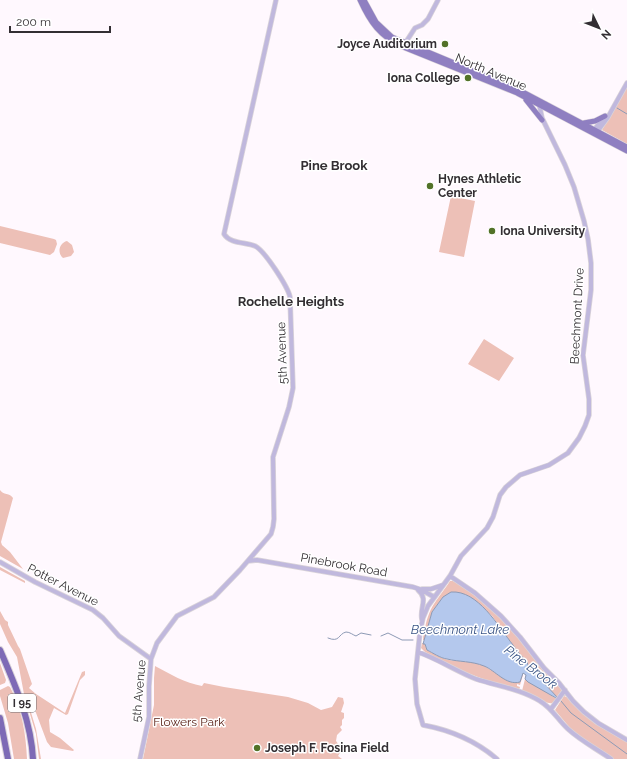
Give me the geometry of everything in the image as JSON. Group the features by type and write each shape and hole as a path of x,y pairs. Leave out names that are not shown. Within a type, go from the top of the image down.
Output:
{"highway":[{"name":"I 95","path":"0,650 24,709 30,733 33,759"},
{"name":"I 95","path":"0,718 8,759"}],"main road":[{"name":"North Avenue","path":"360,0 369,19 388,39 492,78 627,147"},
{"name":"North Avenue","path":"364,0 381,28 404,45 582,122 627,151"},
{"path":"521,95 531,105 542,120"},
{"path":"582,122 592,122 607,114"}],"street":[{"name":"5th Avenue","path":"140,759 149,717 148,686 151,659 157,643 174,619 214,597 271,534 274,521 273,457 289,407 293,388 290,297 285,286 264,254 255,246 229,239 224,234 224,231 276,0"},
{"path":"404,45 414,28 422,25 428,19 438,0"},
{"path":"596,131 627,84"},
{"name":"Beechmont Drive","path":"497,759 476,743 452,733 423,725 417,708 415,679 422,622 426,609 450,576 462,554 489,525 500,495 506,487 520,475 549,465 568,453 581,434 589,415 589,399 583,355 591,296 591,264 588,238 580,204 571,178 542,120 540,103"},
{"name":"Pinebrook Road","path":"248,561 257,560 417,588 434,597"},
{"name":"Potter Avenue","path":"0,562 35,582 93,610 118,636 151,659"},
{"path":"450,576 475,592 501,616 525,643 544,668 557,680 577,705 592,719 627,740"},
{"path":"417,588 432,589 444,584"},
{"path":"417,588 422,593 423,597 421,614 422,622"},
{"path":"418,652 474,678 527,694 540,701 551,709 572,733 611,759"},
{"path":"551,709 565,690"}],"green space":[{"path":"627,86 627,144 602,130"},
{"path":"451,196 475,201 464,257 439,252"},
{"path":"0,226 54,239 56,240 57,244 54,252 50,255 0,243"},
{"path":"67,241 72,245 74,252 71,256 63,258 60,254 60,248 64,242"},
{"path":"484,339 514,358 499,381 468,364"},
{"path":"0,490 13,498 1,542 23,569 0,556"},
{"path":"0,567 25,581 25,583 0,570"},
{"path":"450,581 453,581 472,592 501,617 555,680 562,690 552,703 546,702 522,691 526,675 546,692 555,698 556,697 534,669 532,668 528,671 525,670 528,665 527,662 514,647 492,616 469,596 443,597 432,612 425,640 423,640 429,613"},
{"path":"0,611 5,620 8,622 8,625 20,649 32,684 29,688 36,694 65,713 82,672 85,671 85,675 80,680 68,714 66,715 54,708 49,720 50,732 60,738 74,750 73,751 51,747 47,742 30,697 27,699 36,729 41,759 39,759 36,734 24,694 17,657 0,624"},
{"path":"422,643 425,644 427,650 445,659 473,662 520,682 522,674 520,685 517,684 517,686 520,687 519,690 482,679 459,670 425,652 421,648"},
{"path":"0,663 6,680 5,683 0,685"},
{"name":"Flowers Park","path":"155,666 178,678 196,685 202,686 204,683 288,697 308,703 321,710 332,707 338,697 343,698 344,703 341,712 344,713 344,718 340,727 342,730 337,735 336,741 339,745 347,746 338,756 342,759 143,759 154,705"},
{"path":"8,686 10,687 18,704 26,741 27,759 14,759 8,723 0,696 0,690"},
{"path":"564,696 569,698 604,728 627,742 627,759 613,759 575,734 555,710"}],"water":[{"name":"Beechmont Lake","path":"451,592 461,593 479,603 494,619 527,662 528,665 526,670 528,671 532,668 535,670 544,683 557,697 556,698 528,682 525,679 526,675 523,673 520,682 510,682 484,666 439,657 427,650 425,644 423,644 432,612 443,597"}],"waterway":[{"path":"617,108 627,114"},
{"name":"Pine Brook","path":"328,638 337,639 346,632 356,636 361,633 371,635"},
{"name":"Pine Brook","path":"381,636 388,633 402,640 413,640"},
{"name":"Pine Brook","path":"561,701 571,713 627,754"}],"place":[{"name":"Joyce Auditorium","path":"445,44"},
{"name":"Iona College","path":"468,78"},
{"name":"Hynes Athletic Center","path":"430,186"},
{"name":"Iona University","path":"492,231"},
{"name":"Joseph F. Fosina Field","path":"257,748"}],"district":[{"name":"Pine Brook","path":"334,165"},
{"name":"Rochelle Heights","path":"291,301"}]}
